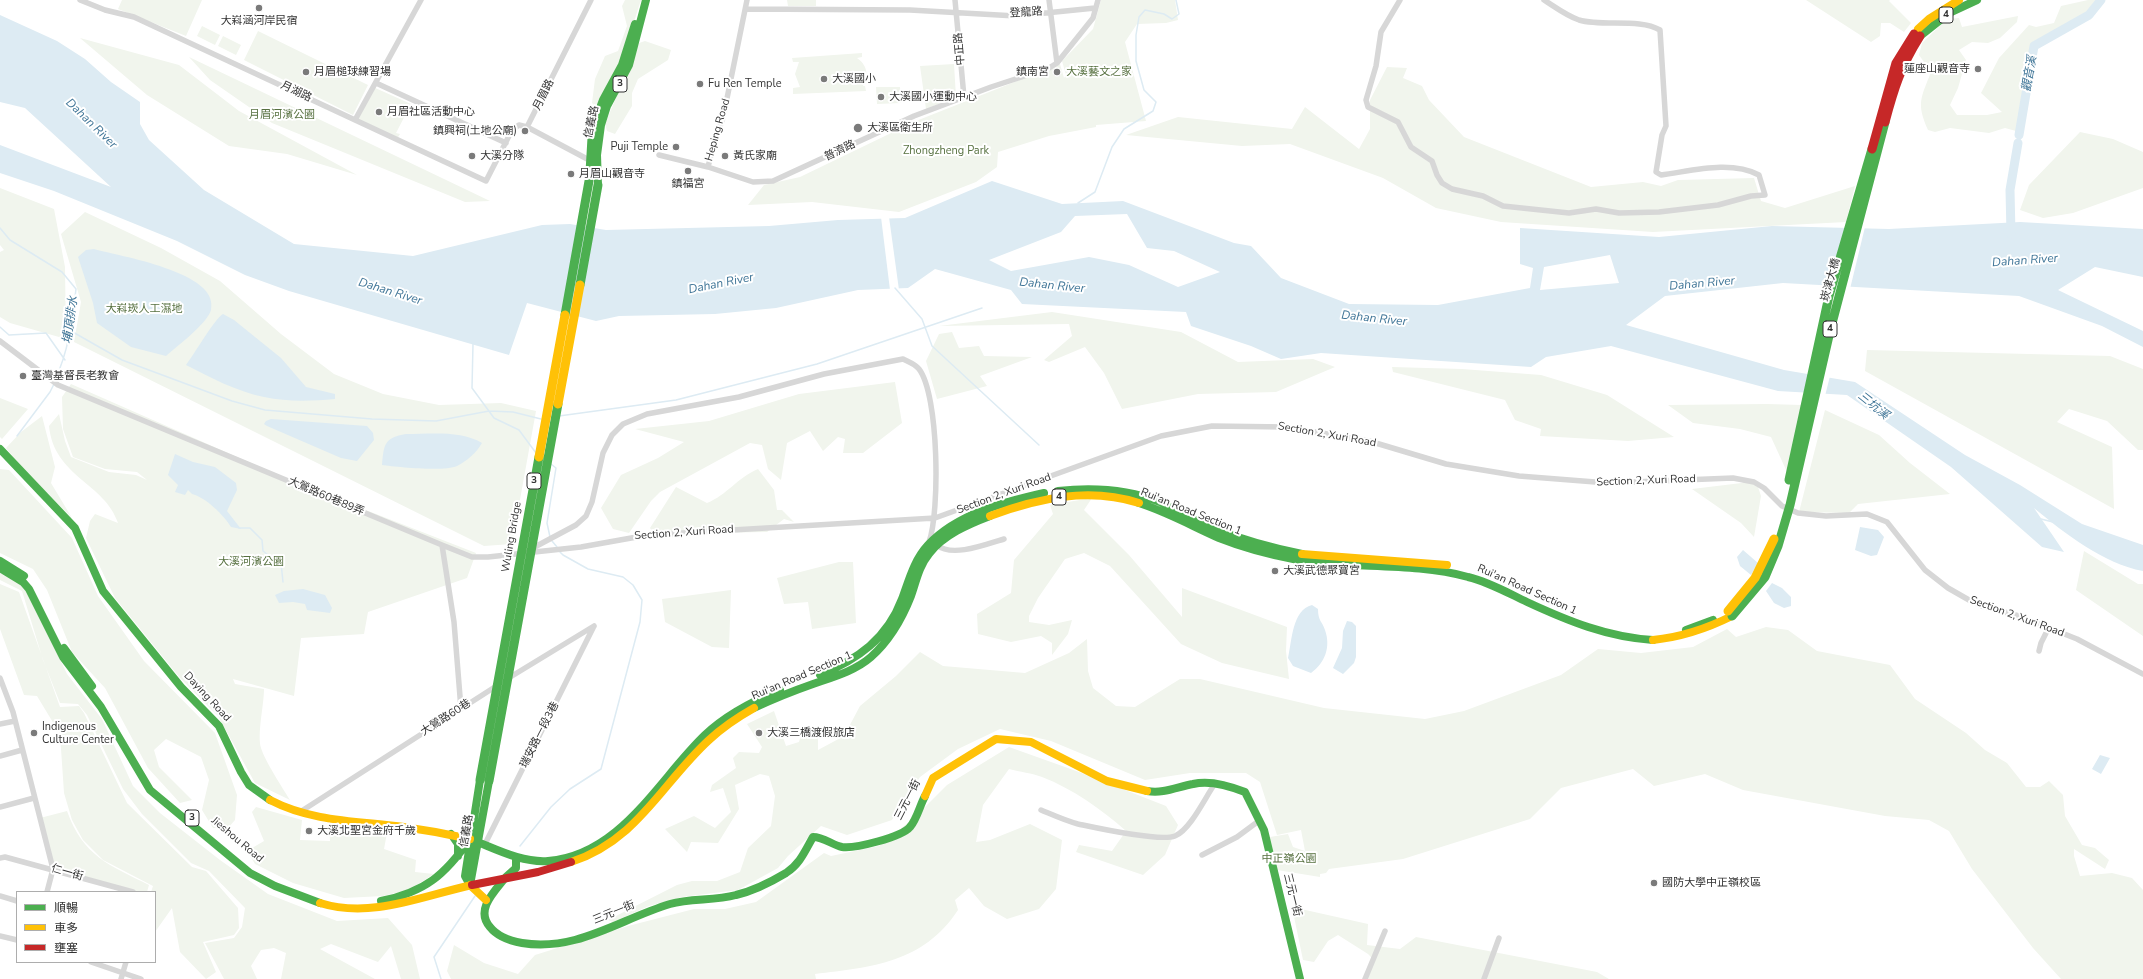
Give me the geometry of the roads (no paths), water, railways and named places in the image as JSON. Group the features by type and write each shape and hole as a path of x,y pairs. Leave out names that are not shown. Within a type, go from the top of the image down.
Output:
{"main road":[{"name":"信義路","path":"593,183 589,160 595,122 622,65 642,0"},
{"name":"信義路","path":"593,183 597,167 599,139 603,118 608,104 626,74 635,46 646,0"},
{"name":"4","path":"1917,34 1929,19 1959,0"},
{"name":"4","path":"1917,34 1949,13 1977,0"},
{"name":"崁津大橋","path":"1730,614 1756,591 1773,560 1790,505 1831,327 1894,87 1917,34"},
{"name":"Wuling Bridge","path":"484,780 593,183"},
{"name":"Daying Road","path":"0,449 75,528 103,591 152,653 219,726 226,736 248,783 262,795 277,803 315,816 451,834 477,841"},
{"path":"0,460 10,460"},
{"name":"Rui'an Road Section 1","path":"516,856 536,860 561,860 602,842 628,822 690,750 721,721 739,709 765,696 844,665 869,651 889,626 901,601 917,560 933,543 957,523 997,509 1054,497 1091,495 1124,498 1148,506 1223,539 1260,552 1297,560 1333,564 1442,570 1468,577 1574,624 1629,639 1659,640 1688,636 1701,632 1730,614"},
{"name":"Rui'an Road Section 1","path":"506,878 576,862 600,850 625,833 639,820 693,757 721,730 742,714 766,702 843,673 870,658 892,632 908,604 917,575 932,550 933,543"},
{"name":"Jieshou Road","path":"0,561 12,567 33,586 68,655 110,708 144,773 154,786 256,872 314,896 339,903 360,904 406,896 424,889 458,856 477,841"},
{"name":"Jieshou Road","path":"0,568 23,582 29,590 62,657 101,707 146,785 251,874 311,901 348,909 395,905 470,885"},
{"name":"三元一街","path":"486,900 483,916 485,922 494,932 525,944 545,946 565,944 584,938 670,904 736,895 790,870 799,863 813,837 820,837 843,847 885,840 905,832 910,827 933,778 996,739 1020,740 1031,742 1107,781 1147,791 1156,793 1195,783 1230,786 1244,792 1264,830 1270,859 1281,895 1300,979"},
{"name":"信義路","path":"470,885 465,876 477,841 484,780"},
{"path":"451,834 458,844 458,856"},
{"name":"4","path":"477,841 516,856"},
{"path":"470,885 486,900 516,868 516,856"},
{"name":"4","path":"470,885 506,878"}],"street":[{"name":"月湖路","path":"80,0 105,10 134,17 486,181 512,130 519,126 527,127"},
{"path":"355,120 421,0"},
{"name":"月眉路","path":"527,127 591,0"},
{"name":"Heping Road","path":"708,167 714,143 724,118 747,0"},
{"name":"中正路","path":"955,0 964,97"},
{"path":"1049,0 1057,63"},
{"path":"1057,63 1093,18 1098,0"},
{"path":"1400,0 1382,32 1376,66 1366,100 1368,108 1398,122 1411,146 1432,161 1436,175 1442,183 1452,189 1483,196 1503,206 1569,213 1596,209 1619,213 1677,212 1765,195 1759,175 1751,171 1726,167 1661,174 1656,172 1662,135 1666,126 1665,96 1660,64 1660,30 1648,26 1598,23 1579,20 1544,0"},
{"name":"登龍路","path":"746,9 957,12 1016,16 1095,8"},
{"name":"普濟路","path":"659,155 708,167 753,182 773,181 914,116 1057,63"},
{"path":"376,83 506,143"},
{"path":"527,127 589,160 597,167"},
{"name":"大鶯路60巷89弄","path":"0,341 58,385 442,545"},
{"path":"524,553 555,538 576,525 586,516 592,502 603,453 612,435 623,424 647,414 739,397 824,374 903,359 914,364 919,369 924,381 935,439 935,518 933,543 954,550 967,549 1004,539"},
{"name":"Section 2, Xuri Road","path":"442,545 472,557 566,549 648,535 935,518 958,512 992,497 1065,472 1148,440 1196,429 1227,426 1302,429 1369,441 1446,464 1551,479 1641,483 1733,478 1754,482 1764,488 1782,506 1798,513 1820,516 1867,514 1878,517 1887,522 1896,532 1925,570 1948,588 1982,606 2019,616 2049,627 2092,646 2143,674"},
{"path":"992,497 997,509"},
{"path":"442,545 454,622 461,708"},
{"name":"大鶯路60巷","path":"300,812 461,708 594,626"},
{"name":"瑞安路一段3巷","path":"477,841 594,626"},
{"path":"2039,652 2041,643 2049,627"},
{"path":"1,681 15,720 53,869 47,891"},
{"path":"0,724 15,720"},
{"path":"0,756 22,750"},
{"path":"1041,810 1078,824 1151,837 1176,836 1186,828 1214,785"},
{"path":"0,807 34,798"},
{"path":"1202,855 1237,837 1260,820"},
{"name":"仁一街","path":"0,858 5,856 130,891"},
{"path":"0,896 16,901"},
{"path":"1365,979 1385,931"},
{"path":"0,936 16,940"},
{"path":"1484,979 1499,938"},
{"path":"94,963 141,979"},
{"path":"121,979 126,963"}],"water":[{"name":"Dahan River","path":"0,15 57,41 85,59 111,82 140,102 140,124 149,140 204,190 294,244 413,256 542,225 570,224 606,230 769,226 838,220 905,218 992,181 1062,204 1123,201 1234,243 1251,246 1281,278 1349,304 1438,305 1530,288 1533,268 1520,264 1520,228 1659,237 1772,226 1889,229 2020,222 2143,229 2143,277 2095,267 2058,290 2143,331 2143,347 2102,326 2019,296 1783,283 1665,296 1626,325 1784,370 1855,382 1965,455 2020,485 2082,524 2143,545 2143,571 2114,562 2099,555 2071,537 2034,508 2064,552 2042,547 1951,467 1847,395 1778,391 1611,346 1546,357 1531,367 1321,353 1281,359 1251,346 1191,326 1186,312 1022,304 1011,290 935,269 908,288 858,290 776,308 715,314 619,316 596,321 527,303 509,355 289,291 245,275 177,241 54,191 0,173 0,145 111,187 25,108 0,102","holes":["1127,214 1147,248 1174,251 1220,272 1178,287 1129,265 1089,257 1011,271 989,260 1061,232 1075,216","1610,255 1619,283 1540,290 1544,267"]},
{"path":"94,249 144,261 185,276 200,285 210,297 211,310 208,316 198,328 166,356 131,347 97,323 93,303 78,257 86,250"},
{"path":"223,314 234,320 281,358 306,387 335,394 335,399 300,401 282,400 254,395 234,388 186,365 210,329"},
{"path":"271,419 367,426 373,433 374,440 357,461 341,458 264,424 266,421"},
{"path":"406,434 455,434 474,439 482,443 475,453 468,459 451,468 442,469 382,465 386,443 393,438"},
{"path":"175,454 193,462 215,467 236,483 237,490 227,511 241,529 231,527 214,507 188,490 185,495 175,492 178,485 168,475"},
{"path":"1860,527 1878,530 1884,537 1877,555 1871,556 1855,550"},
{"path":"1743,550 1758,563 1751,575 1740,566 1737,557"},
{"path":"1772,583 1782,588 1791,597 1791,606 1784,608 1774,603 1766,591"},
{"path":"303,589 325,595 332,608 330,613 307,610 305,604 293,602 279,603 275,595 284,591"},
{"path":"1312,605 1318,609 1319,619 1327,636 1327,648 1326,654 1320,664 1311,673 1293,666 1288,658 1292,635 1297,619 1305,608"},
{"path":"1347,621 1352,622 1356,626 1356,657 1354,663 1343,674 1333,668 1342,648 1343,631"},
{"path":"2100,755 2110,758 2101,774 2092,769"}],"waterway":[{"path":"1078,203 1095,192 1112,147 1124,129 1153,111 1156,102 1144,90 1136,61 1136,35 1139,17 1145,10 1164,14 1172,19 1179,14 1176,0"},
{"name":"觀音溪","path":"2019,135 2034,46 2089,15 2101,0"},
{"name":"觀音溪","path":"2011,234 2010,190 2018,143"},
{"name":"埔頂排水","path":"0,228 10,240 62,272 76,289 67,346 55,380"},
{"path":"895,288 922,319 932,346 1039,445"},
{"path":"559,416 676,400 817,364 982,308"},
{"path":"0,327 9,335 46,333 65,360"},
{"path":"71,331 122,360 232,401 265,410 372,419 436,421 489,411 513,412 541,419"},
{"path":"473,344 472,388 494,418 519,430 536,453"},
{"name":"埔頂排水","path":"17,436 50,392 54,384"},
{"path":"550,537 547,523 556,468 551,464"},
{"name":"三坑溪","path":"2041,519 2053,522"},
{"path":"239,528 250,528 262,540 263,551 268,555 276,557 281,563 283,582"},
{"path":"552,541 557,547"},
{"path":"520,846 551,807 570,789 601,769 640,622 642,600 633,585 623,577 588,569 560,552"},
{"path":"441,979 434,957 475,896"}],"place":[{"name":"大嵙涵河岸民宿","path":"259,8"},
{"name":"蓮座山觀音寺","path":"1978,69"},
{"name":"月眉槌球練習場","path":"306,72"},
{"name":"鎮南宮","path":"1057,72"},
{"name":"大溪國小","path":"824,79"},
{"name":"Fu Ren Temple","path":"700,84"},
{"name":"大溪國小運動中心","path":"881,97"},
{"name":"月眉社區活動中心","path":"379,112"},
{"name":"大溪區衛生所","path":"858,128"},
{"name":"鎮興祠(土地公廟)","path":"525,131"},
{"name":"Puji Temple","path":"676,147"},
{"name":"大溪分隊","path":"472,156"},
{"name":"黃氏家廟","path":"725,156"},
{"name":"鎮福宮","path":"688,171"},
{"name":"月眉山觀音寺","path":"571,174"},
{"name":"臺灣基督長老教會","path":"23,376"},
{"name":"大溪武德聚寶宮","path":"1275,571"},
{"name":"Indigenous Culture Center","path":"34,733"},
{"name":"大溪三橋渡假旅店","path":"759,733"},
{"name":"大溪北聖宮金府千歲","path":"309,831"},
{"name":"國防大學中正嶺校區","path":"1654,883"}],"park label":[{"name":"大溪藝文之家","path":"1099,72"},
{"name":"月眉河濱公園","path":"282,115"},
{"name":"Zhongzheng Park","path":"946,151"},
{"name":"大嵙崁人工濕地","path":"144,309"},
{"name":"大溪河濱公園","path":"251,562"},
{"name":"中正嶺公園","path":"1289,859"}]}
